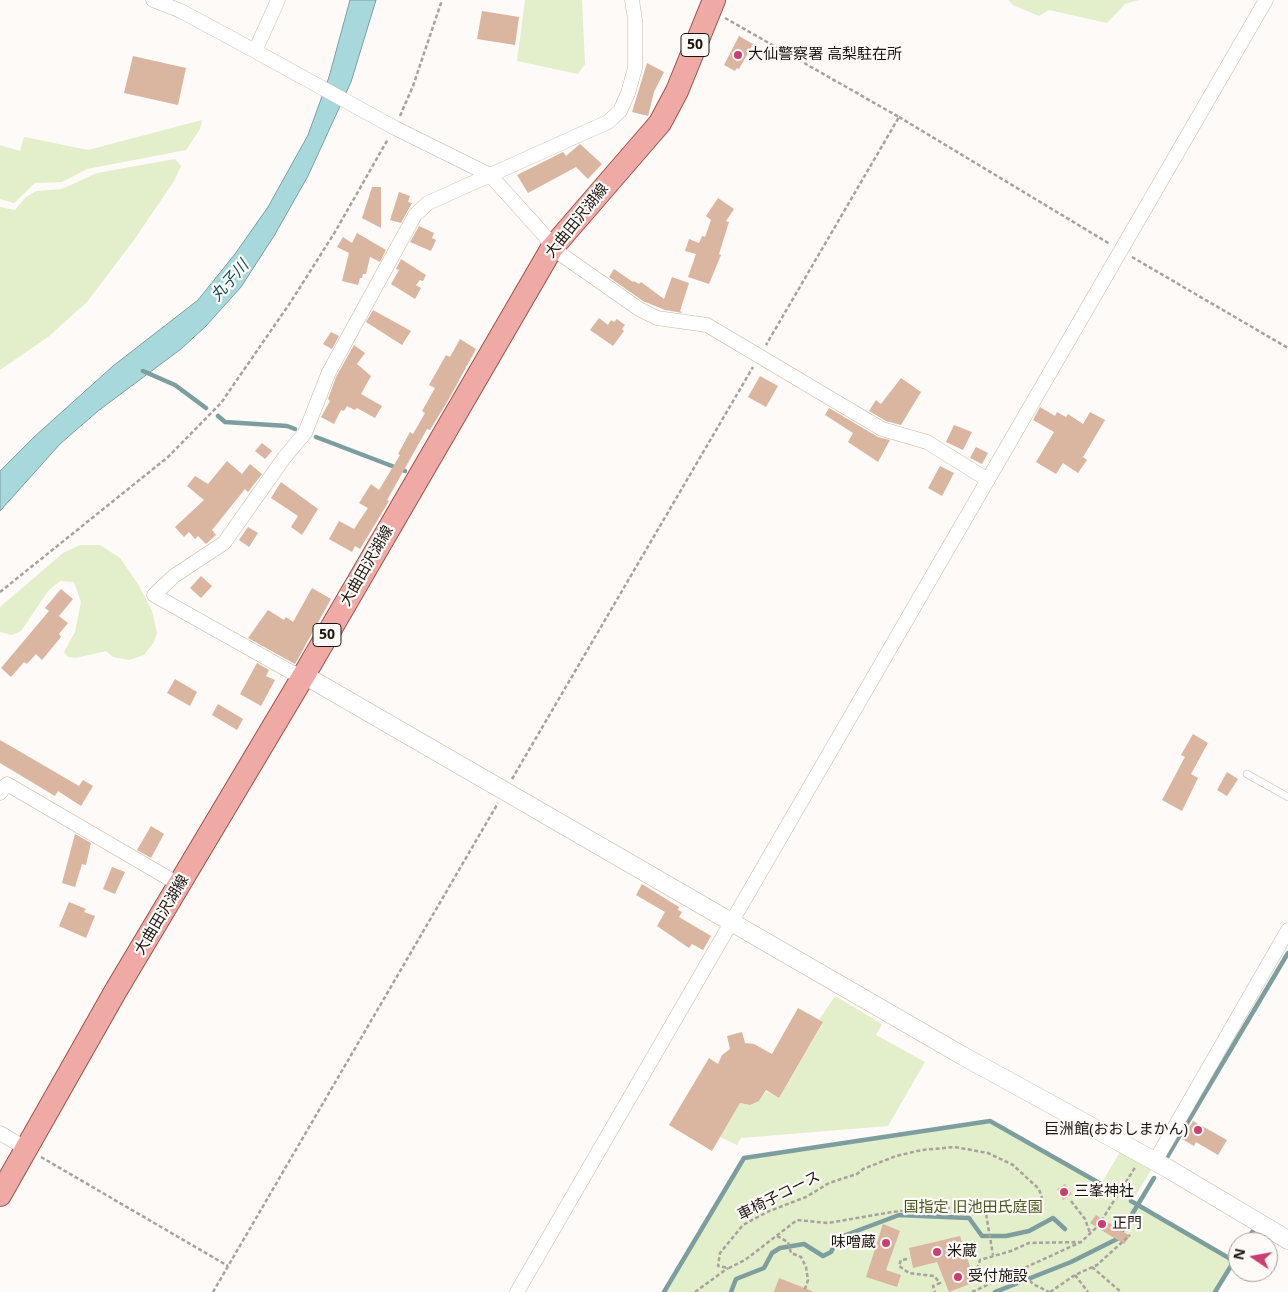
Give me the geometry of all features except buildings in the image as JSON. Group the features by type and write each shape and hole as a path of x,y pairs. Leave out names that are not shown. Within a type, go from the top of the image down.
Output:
{"main road":[{"name":"大曲田沢湖線","path":"0,1195 115,992 304,675 552,248 660,123 677,91 712,5"}],"street":[{"path":"153,0 181,11 391,126 490,176 545,236 552,248 639,309 656,318 707,325 882,429 927,442 988,480"},
{"path":"255,51 278,0"},
{"path":"632,0 635,20 635,68 628,93 620,111 608,122 428,203 415,215 329,372 305,433 284,458 224,543 174,576 154,595 291,672 304,675 732,924 963,1056 1149,1158 1288,1240"},
{"path":"517,1292 1266,0"},
{"path":"0,793 7,784 180,885"},
{"path":"1149,1158 1288,930"},
{"path":"0,1133 27,1149"}],"lane":[{"path":"1246,774 1288,797"}],"path":[{"path":"0,592 168,457 221,403 290,304 335,232 413,86 442,0"},
{"path":"712,5 1288,348"},
{"path":"213,1292 899,116"},
{"name":"車椅子コース","path":"955,1147 988,1154 1013,1166 1039,1189 1042,1198 1032,1205 1014,1210 929,1208 828,1223 797,1220 776,1236 746,1260 729,1268 718,1266 720,1253 743,1225 767,1212 806,1197 829,1183 857,1174 863,1169 896,1156 922,1150 955,1147"},
{"path":"27,1149 228,1266"},
{"path":"972,1292 1081,1242 1098,1226 1149,1158"},
{"path":"1071,1201 1085,1219 1090,1233"},
{"path":"985,1208 992,1255"},
{"path":"1021,1271 1033,1284 1049,1292 1075,1275 1092,1267 1130,1235"},
{"path":"776,1236 788,1242 791,1252 801,1257 806,1268 808,1280 804,1292"},
{"path":"977,1269 980,1260 1011,1251 1029,1243 1081,1242"},
{"path":"907,1259 901,1260 900,1266 909,1274 934,1276 940,1282 933,1286 935,1292"},
{"path":"1092,1267 1121,1292"},
{"path":"695,1292 729,1268"},
{"path":"1075,1275 1088,1292"}],"green space":[{"path":"525,0 582,0 585,64 578,74 517,61"},
{"path":"1008,0 1139,0 1125,4 1107,23 1049,10 1039,16 1013,5"},
{"path":"202,120 200,129 186,150 87,169 62,182 35,183 14,203 0,199 0,145 20,151 24,137 88,150"},
{"path":"175,159 181,166 174,181 134,240 87,302 48,337 0,370 0,207 15,210 25,198 36,191 62,189 97,173"},
{"path":"80,545 100,545 120,558 138,584 152,611 157,633 154,642 144,655 129,660 113,657 106,651 76,658 68,657 64,652 75,632 81,602 74,582 60,581 48,591 21,631 12,635 0,632 0,607 63,553"},
{"path":"835,996 882,1024 876,1035 925,1062 888,1126 741,1138 737,1145 720,1137 740,1103 750,1105 759,1101 766,1091 779,1098 823,1023 819,1020"},
{"name":"国指定 旧池田氏庭園","path":"990,1121 1101,1184 1120,1152 1151,1170 1132,1202 1228,1258 1228,1271 1215,1292 664,1292 744,1158"}],"water":[{"name":"丸子川","path":"350,0 376,0 351,82 308,176 274,236 241,287 206,326 181,349 98,411 60,444 0,511 0,471 34,437 113,366 198,300 235,254 268,207 308,135 329,77"}],"waterway":[{"path":"143,371 175,385 206,408"},
{"path":"218,416 225,422 287,426 295,429"},
{"path":"316,437 405,471"},
{"path":"1167,1157 1288,953"},
{"path":"664,1292 744,1158 990,1121 1101,1184"},
{"path":"995,1292 1071,1262 1117,1239 1154,1178"},
{"path":"1131,1201 1228,1258"},
{"path":"731,1292 736,1279 764,1268 772,1253 780,1248 804,1244 823,1256 831,1252 838,1238 899,1215 969,1218 982,1236 1006,1236 1029,1231 1053,1218 1065,1229"},
{"path":"1252,1232 1255,1228"},
{"path":"1215,1292 1228,1271"}],"place":[{"name":"大仙警察署 高梨駐在所","path":"738,55"},
{"name":"巨洲館(おおしまかん)","path":"1198,1130"},
{"name":"三峯神社","path":"1064,1192"},
{"name":"正門","path":"1102,1224"},
{"name":"味噌蔵","path":"886,1243"},
{"name":"米蔵","path":"937,1252"},
{"name":"受付施設","path":"958,1277"}]}
